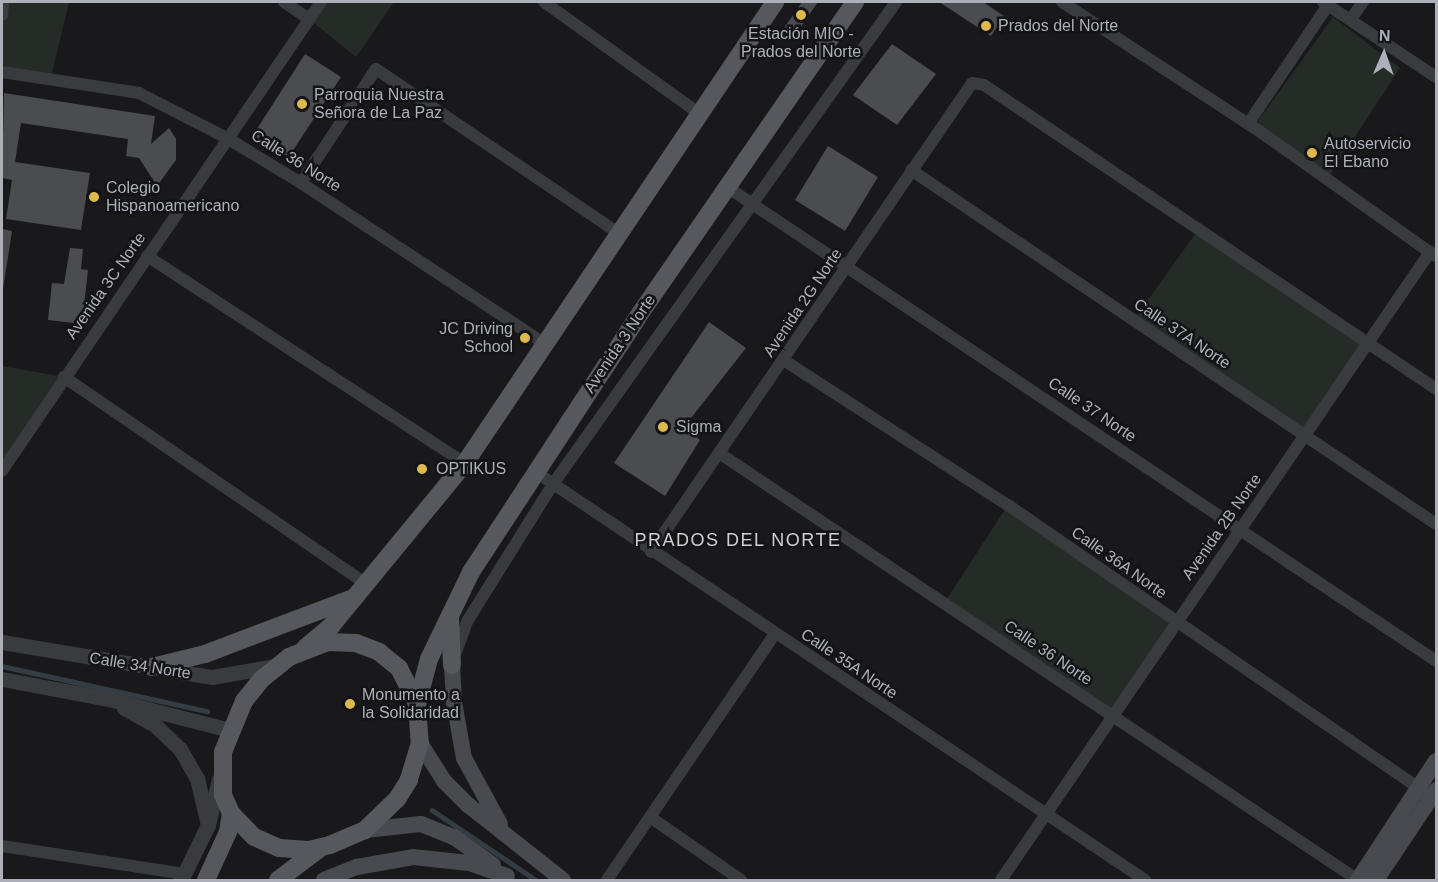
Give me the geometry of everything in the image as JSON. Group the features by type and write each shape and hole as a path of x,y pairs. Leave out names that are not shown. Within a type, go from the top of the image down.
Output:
{"main road":[{"path":"510,878 454,837 421,824 365,830 322,846 289,850 269,845 247,832 231,813 223,795 221,773 230,730 244,701 278,665 305,648 332,625 465,463 775,2"},
{"name":"Avenida 3 Norte","path":"417,704 429,659 449,611 591,387 855,2"},
{"path":"152,667 205,654 361,591"},
{"path":"449,611 454,702 464,758 490,811 513,841"},
{"path":"305,648 328,642 356,643 379,652 399,669 417,704 420,742 409,780 397,799 365,830"},
{"path":"420,742 444,781 513,841 563,880"},
{"path":"1376,880 1429,792 1437,761"},
{"path":"1358,880 1429,792"},
{"path":"206,880 228,832 231,813"},
{"path":"278,880 322,846"},
{"path":"324,880 357,867 413,857 469,863 510,878"}],"street":[{"path":"2,15 3,2"},
{"path":"284,2 309,19"},
{"name":"Avenida 3C Norte","path":"2,471 321,2"},
{"path":"544,2 701,115"},
{"name":"Avenida 3 Norte","path":"452,665 468,620 554,484 754,206 896,2"},
{"path":"1062,2 1248,124 1433,254"},
{"path":"1351,19 1363,2"},
{"path":"1248,124 1326,3 1437,77"},
{"path":"301,183 375,69 620,234"},
{"name":"Calle 36 Norte","path":"2,72 139,93 227,138 301,183 546,344"},
{"name":"Avenida 2G Norte","path":"651,552 848,268 966,86 972,83 984,85 1368,343"},
{"name":"Calle 37A Norte","path":"911,170 1437,525"},
{"name":"Calle 37 Norte","path":"727,187 1437,661"},
{"name":"Avenida 2B Norte","path":"1001,880 1238,530 1433,254"},
{"path":"147,256 465,463"},
{"path":"1368,343 1437,389"},
{"name":"Calle 36A Norte","path":"785,361 1008,505 1176,624 1429,792"},
{"path":"64,377 361,591"},
{"name":"Calle 36 Norte","path":"719,453 1358,880"},
{"name":"Calle 35A Norte","path":"537,473 1045,816 1145,880"},
{"path":"607,880 775,634"},
{"name":"Calle 34 Norte","path":"2,642 221,677 278,665"},
{"path":"2,679 109,699 230,730"},
{"path":"109,699 156,726 180,749 196,778 208,825"},
{"path":"2,846 183,877 208,825 221,773"},
{"path":"650,817 741,880"}],"shaded area":[{"path":"3,2 69,2 51,77 2,72"},
{"path":"321,2 394,2 356,57 309,19"},
{"path":"1333,17 1400,68 1330,175 1256,124"},
{"path":"1198,230 1368,343 1306,435 1133,321"},
{"path":"2,366 64,377 2,471"},
{"path":"1008,505 1176,624 1111,715 944,603"}],"building":[{"name":"Estación MIO - Prados del Norte","path":"802,2 818,2 795,35 784,28"},
{"name":"Prados del Norte","path":"939,2 983,2 1004,16 991,36"},
{"path":"892,44 936,74 897,125 853,95"},
{"path":"305,54 341,77 288,158 253,135"},
{"path":"4,93 155,116 151,144 169,128 176,139 176,160 157,186 139,158 126,156 128,139 21,123 15,162 90,173 81,230 6,219 12,180 2,178"},
{"path":"828,146 878,177 845,231 795,200"},
{"path":"2,229 12,231 3,289 2,289"},
{"path":"70,248 83,249 81,269 88,270 82,324 48,320 52,283 64,284"},
{"path":"709,322 746,348 684,427 700,440 665,496 614,463"}],"waterway":[{"path":"2,666 207,711"},
{"path":"432,810 536,880"}],"place":[{"name":"Estación MIO - Prados del Norte","path":"801,15"},
{"name":"Prados del Norte","path":"986,26"},
{"name":"Parroquia Nuestra Señora de La Paz","path":"302,104"},
{"name":"Autoservicio El Ebano","path":"1312,153"},
{"name":"Colegio Hispanoamericano","path":"94,197"},
{"name":"JC Driving School","path":"525,338"},
{"name":"Sigma","path":"663,427"},
{"name":"OPTIKUS","path":"422,469"},
{"name":"Monumento a la Solidaridad","path":"350,704"}],"district":[{"name":"PRADOS DEL NORTE","path":"738,540"}]}
